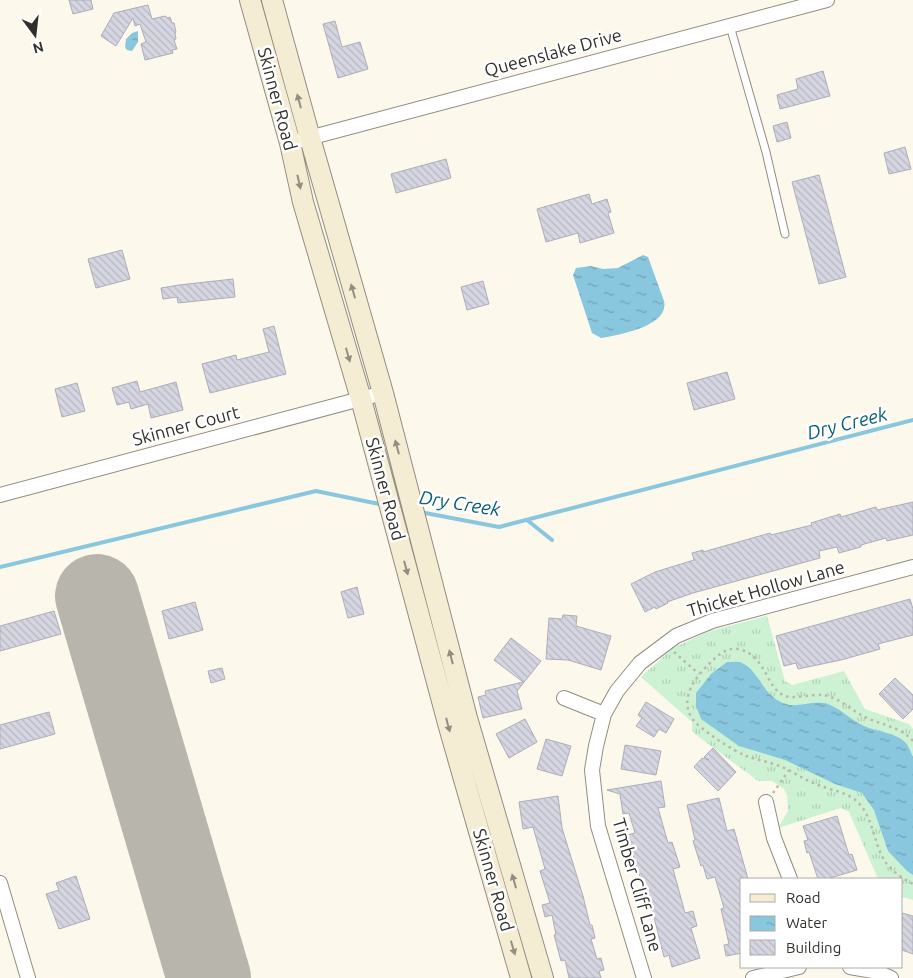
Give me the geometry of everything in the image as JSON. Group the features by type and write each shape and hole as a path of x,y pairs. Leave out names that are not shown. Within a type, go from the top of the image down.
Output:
{"street":[{"name":"Skinner Road","path":"250,0 290,143 303,202 360,399 449,727 521,978"},
{"name":"Skinner Road","path":"272,0 383,393 467,718 543,978"},
{"name":"Queenslake Drive","path":"290,143 827,0"},
{"name":"Skinner Court","path":"0,495 383,393"},
{"name":"Thicket Hollow Lane","path":"604,714 627,677 640,663 676,636 712,621 913,567"},
{"path":"564,698 604,714"},
{"name":"Timber Cliff Lane","path":"604,714 592,770 598,826 644,978"},
{"path":"766,802 774,838 790,878"},
{"path":"0,883 28,978"},
{"path":"753,978 793,968"},
{"path":"856,968 878,972 891,978"}],"lane":[{"path":"729,25 766,152 785,234"}],"path":[{"path":"665,643 699,674"},
{"path":"913,741 898,729 862,715 829,696 786,696 775,688 764,668 756,659 738,649 724,651 717,656 699,674 690,686 687,696 688,712 696,723 746,756 789,770 814,784 847,795 858,802 866,815 887,863 900,876 913,884"},
{"path":"766,802 789,770"}],"green space":[{"path":"767,616 785,681 792,685 844,671 865,709 909,724 913,729 913,900 903,897 903,878 878,878 849,812 841,808 778,828 788,811 787,795 784,789 772,781 758,781 695,734 692,730 692,722 641,677 673,648 710,631"}],"water":[{"path":"138,31 138,42 132,51 127,50 125,47 126,39 132,33"},
{"path":"643,255 648,257 664,301 664,310 651,323 630,332 601,338 592,333 573,275 576,268 591,266 603,269 618,268"},
{"path":"727,662 740,662 748,667 778,701 790,705 828,704 864,726 891,734 906,743 913,757 913,875 888,851 874,810 862,793 835,784 785,760 739,746 701,719 696,706 696,693 711,674"}],"building":[{"path":"69,0 91,0 93,9 73,14"},
{"path":"148,5 152,19 165,16 170,17 172,23 174,23 176,39 174,40 177,49 172,50 173,53 145,60 141,44 146,42 140,24 135,26 133,18 116,46 101,36 114,13"},
{"path":"335,21 342,47 360,42 368,69 338,78 323,24"},
{"path":"823,71 830,96 780,109 777,95 798,89 796,79"},
{"path":"787,122 791,138 777,142 773,126"},
{"path":"905,147 911,169 889,174 884,153"},
{"path":"446,159 451,178 396,193 391,174"},
{"path":"819,175 846,277 819,284 792,182"},
{"path":"589,194 592,204 607,199 611,212 608,213 614,233 580,243 578,233 546,242 537,209"},
{"path":"122,250 130,279 96,288 88,259"},
{"path":"233,279 235,297 178,303 177,297 163,299 161,288"},
{"path":"483,281 489,304 467,310 461,287"},
{"path":"274,326 286,374 210,393 202,364 236,355 237,360 269,352 263,329"},
{"path":"727,372 735,399 694,410 687,383"},
{"path":"137,381 140,392 176,382 183,410 151,418 148,404 131,409 129,402 117,405 112,388"},
{"path":"77,383 85,411 62,417 55,389"},
{"path":"913,502 913,535 887,541 886,538 839,553 837,547 819,551 820,558 693,593 645,612 631,584 655,572 694,560 692,553 703,550 703,552 770,533 771,535 812,525 811,523 840,514 841,517 876,507 877,510"},
{"path":"357,587 364,614 348,618 341,592"},
{"path":"910,599 913,609 913,635 878,644 880,649 841,660 798,669 796,663 784,666 776,636"},
{"path":"195,602 203,630 169,639 162,611"},
{"path":"54,611 61,634 0,651 0,626"},
{"path":"563,615 577,616 576,626 611,636 601,670 568,660 546,659 549,618 562,619"},
{"path":"511,638 541,661 517,691 522,709 483,718 478,697 486,695 485,691 523,682 494,660"},
{"path":"222,668 225,679 211,683 208,671"},
{"path":"895,678 913,695 913,709 903,719 879,694"},
{"path":"646,702 674,719 666,733 659,729 654,737 636,726 642,718 638,715"},
{"path":"49,712 55,734 0,749 0,725"},
{"path":"525,719 537,742 509,758 496,734"},
{"path":"546,739 571,746 562,776 537,769"},
{"path":"625,745 661,751 656,775 621,769"},
{"path":"713,748 736,772 718,791 694,767 702,758 709,760 704,757"},
{"path":"661,781 665,807 658,808 668,843 672,842 680,867 673,869 685,913 693,911 697,926 691,928 700,958 672,967 669,955 664,957 652,909 650,910 627,835 635,833 629,813 623,814 620,794 607,790"},
{"path":"558,796 562,828 595,938 591,939 597,959 601,958 604,970 599,971 601,978 569,978 565,960 561,961 554,935 556,935 552,915 545,917 542,905 550,903 540,871 545,869 533,827 523,829 519,802"},
{"path":"719,798 727,831 734,829 748,878 740,878 740,953 726,956 724,945 729,944 721,909 724,908 715,877 707,879 703,865 701,866 693,841 695,840 687,805"},
{"path":"837,816 849,855 852,854 857,870 830,878 818,878 809,852 807,853 804,841 808,840 803,826"},
{"path":"76,876 90,919 59,929 46,894 59,890 56,883"},
{"path":"903,913 913,916 913,954 903,950"}],"waterway":[{"name":"Dry Creek","path":"420,512 499,527 913,420"},
{"name":"Dry Creek","path":"0,567 316,491 384,505"},
{"path":"527,520 552,540"}],"runway":[{"path":"97,596 209,978"}]}
